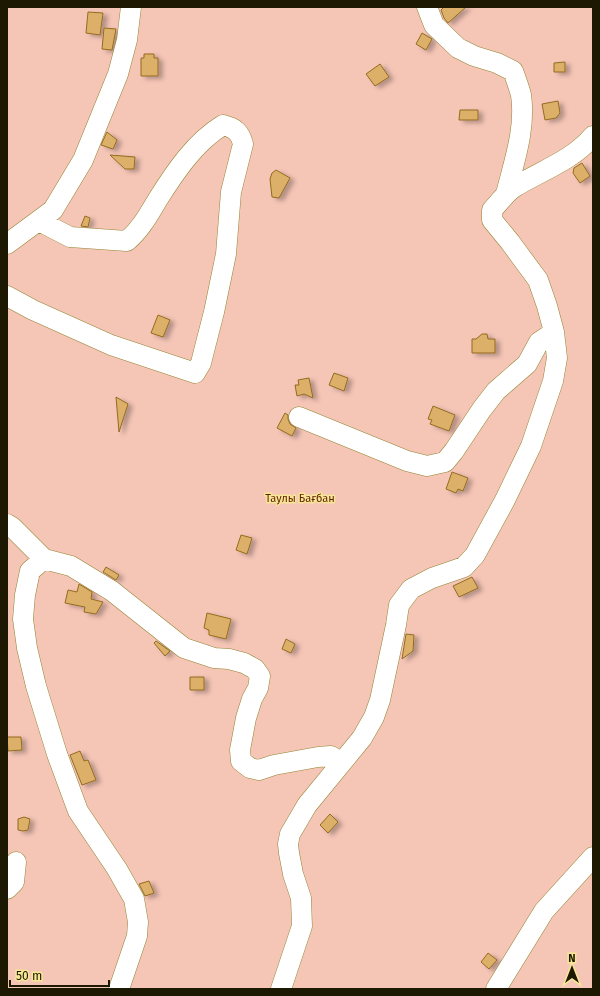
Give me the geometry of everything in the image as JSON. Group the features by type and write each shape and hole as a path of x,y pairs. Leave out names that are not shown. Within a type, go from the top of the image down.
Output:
{"street":[{"path":"7,244 53,210 83,160 118,74 127,40 131,7"},
{"path":"428,7 434,25 458,48 474,56 497,63 513,71 521,94 520,125 517,150 506,194"},
{"path":"7,296 40,313 111,345 195,373 201,363 206,347 226,254 231,192 243,144 241,136 233,127 223,125 208,136 195,148 170,180 139,229 127,241 70,237 39,221"},
{"path":"281,989 302,926 301,898 293,874 289,853 288,844 290,834 307,805 362,738 374,717 380,700 399,605 411,589 432,578 464,567 475,555 505,500 531,446 553,381 557,358 554,332 538,280 492,220 492,210 506,194 532,177 567,159 586,145 593,136"},
{"path":"299,417 407,460 427,466 445,462 496,391 527,364 539,342 554,332"},
{"path":"7,524 12,527 44,559 71,566 112,591 184,648 214,658 229,659 244,663 255,669 260,676 258,688 252,699 246,718 240,750 241,761 250,768 259,770 274,765 331,756 341,763"},
{"path":"44,559 30,571 25,595 22,619 27,648 36,686 78,811 118,869 134,900 138,922 138,936 119,989"},
{"path":"496,989 544,911 593,857"},
{"path":"7,889 14,882 16,862"}],"green space":[{"name":"Таулы Бағбан","path":"7,7 593,7 593,989 7,989"}],"building":[{"path":"444,7 466,7 448,23 441,10"},
{"path":"88,12 103,13 100,35 86,33"},
{"path":"104,28 116,29 112,50 102,49"},
{"path":"422,33 432,39 426,50 416,44"},
{"path":"144,54 154,54 154,58 158,58 158,76 141,76 141,58 144,58"},
{"path":"565,62 565,72 554,72 554,63"},
{"path":"380,64 389,77 375,86 366,74"},
{"path":"558,101 560,113 556,118 545,120 542,104"},
{"path":"460,110 478,110 478,120 459,120"},
{"path":"107,132 117,140 113,149 101,145"},
{"path":"110,155 135,157 134,169 125,169"},
{"path":"582,163 590,176 580,183 573,173 574,168"},
{"path":"276,170 290,178 279,198 272,197 270,179 272,173"},
{"path":"85,216 90,218 88,227 81,226"},
{"path":"158,315 170,320 163,337 151,333"},
{"path":"482,334 487,334 488,339 495,339 495,353 472,353 472,339 476,339"},
{"path":"334,373 348,378 344,391 329,385"},
{"path":"309,378 313,398 304,394 297,396 295,385 299,385 298,380"},
{"path":"116,397 128,404 119,432"},
{"path":"433,406 455,415 449,431 430,424 432,420 428,419"},
{"path":"285,413 288,415 290,424 296,428 292,436 277,428"},
{"path":"452,472 468,478 463,491 458,489 456,493 446,489"},
{"path":"241,535 252,538 247,554 236,550"},
{"path":"106,567 119,575 116,580 103,572"},
{"path":"472,577 478,588 459,597 453,586"},
{"path":"79,584 92,592 91,599 103,602 96,614 84,612 85,607 65,603 68,590 77,592"},
{"path":"207,613 231,619 226,639 209,635 209,630 204,628"},
{"path":"406,634 414,635 413,651 402,659"},
{"path":"286,639 295,644 291,653 282,649"},
{"path":"156,641 170,651 165,656 154,643"},
{"path":"190,677 204,677 204,690 190,690"},
{"path":"7,737 21,737 22,750 8,751"},
{"path":"80,751 84,761 88,760 96,780 82,785 70,755"},
{"path":"330,814 338,822 328,833 320,825"},
{"path":"24,817 30,819 28,830 18,830 18,819"},
{"path":"149,881 154,893 145,896 139,884"},
{"path":"488,953 497,960 489,969 481,962"}]}
